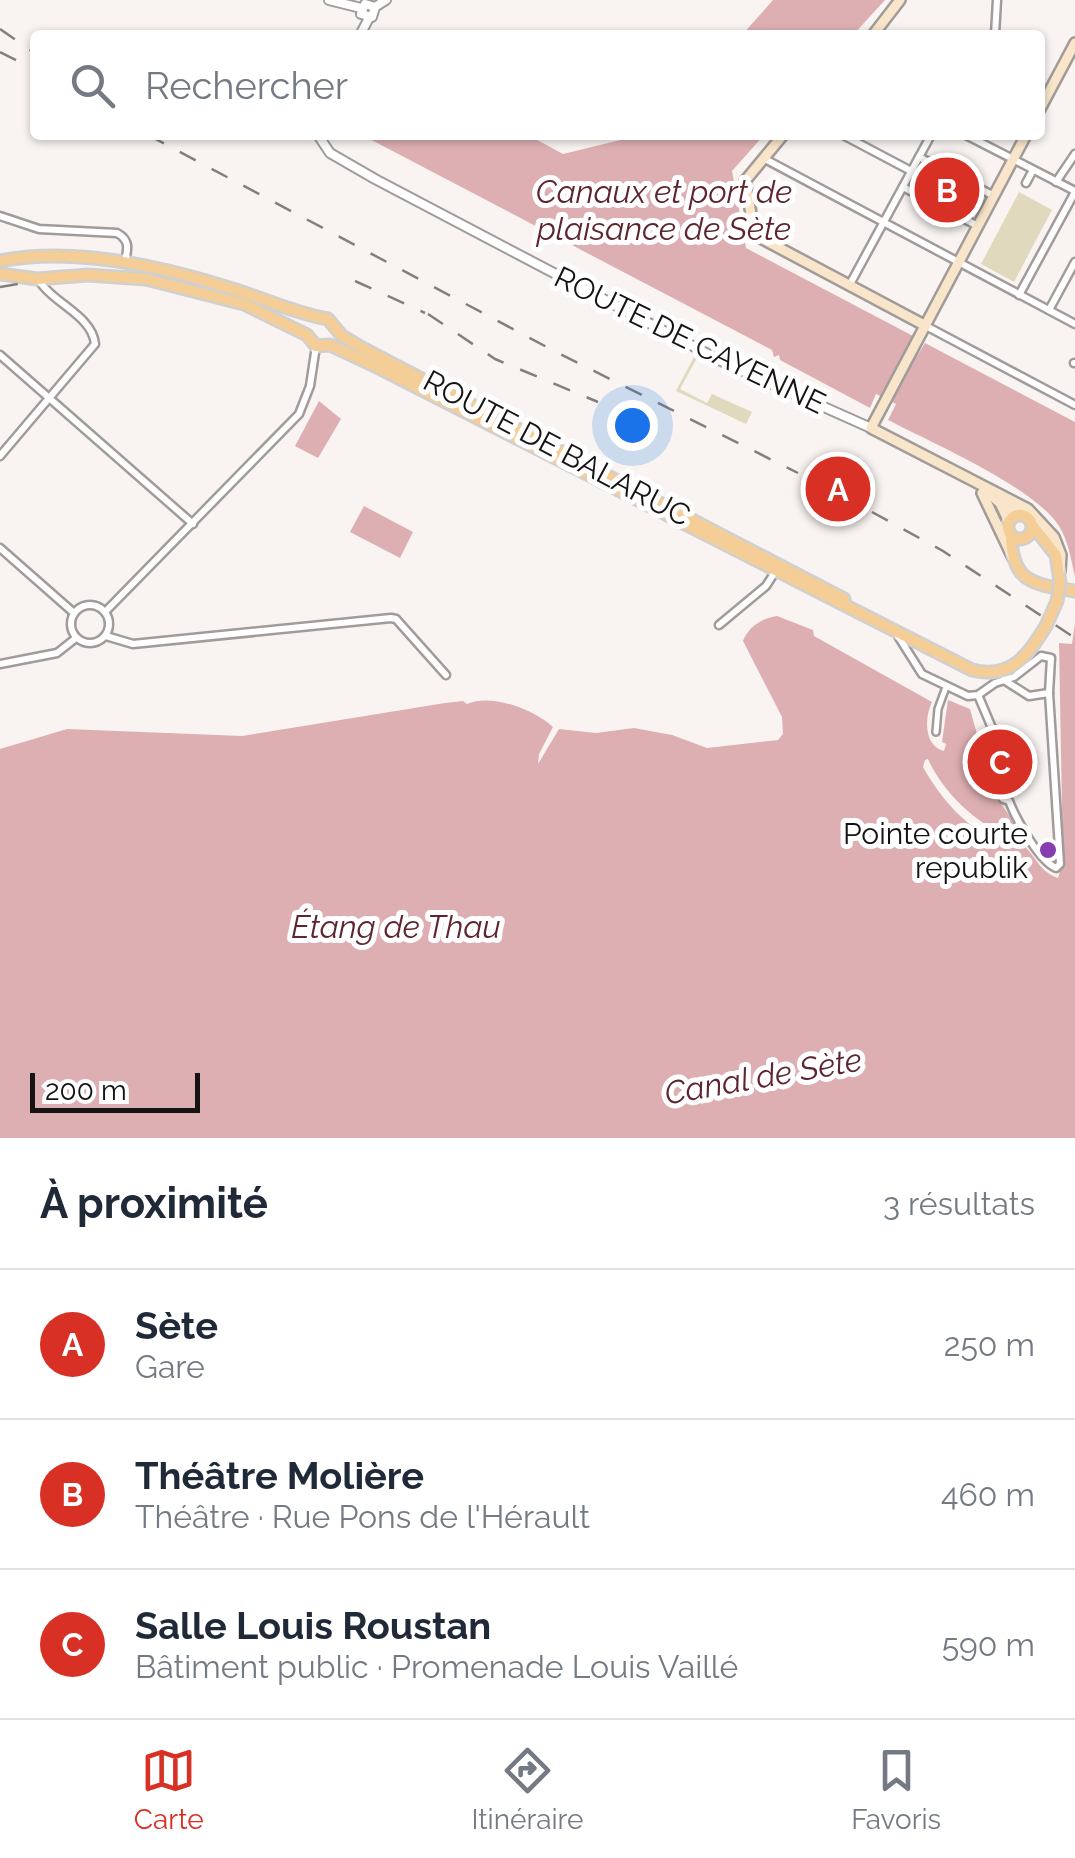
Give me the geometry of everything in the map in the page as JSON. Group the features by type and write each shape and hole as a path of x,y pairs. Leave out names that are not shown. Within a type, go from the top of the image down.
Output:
{"main road":[{"path":"877,30 900,2"},
{"path":"1045,99 1075,42"},
{"path":"779,140 745,183 754,233 926,326"},
{"path":"1024,140 884,404 876,431 1028,508 1045,524 1062,555 1060,577"},
{"path":"36,277 48,268 42,256"},
{"path":"0,261 42,256 125,264 187,276 328,319 337,330 330,345 316,346 308,335 244,304 146,278 0,274"},
{"path":"29,257 24,266 36,277"},
{"path":"308,335 309,325 318,318"},
{"name":"ROUTE DE BALARUC","path":"337,330 362,348 896,632 916,648"},
{"name":"ROUTE DE BALARUC","path":"330,345 777,568 916,648 983,667 1005,666 1022,659 1046,626 1057,601 1060,577"},
{"path":"910,447 914,453 974,483 1014,518"},
{"path":"974,483 986,498 1020,572 1038,585 1075,591"},
{"path":"988,488 1014,518"},
{"path":"1014,518 1028,517 1056,555 1060,577"},
{"path":"1013,558 1010,536 1014,518"},
{"path":"1013,558 1032,525"},
{"path":"1010,536 1048,544"}],"street":[{"path":"329,0 361,8 368,3 375,7"},
{"path":"375,7 386,0"},
{"path":"994,30 997,0"},
{"path":"362,30 368,18 374,16 375,7"},
{"path":"361,8 368,18"},
{"name":"ROUTE DE CAYENNE","path":"320,140 339,160 714,357 876,431"},
{"path":"852,140 911,171"},
{"path":"850,286 928,140"},
{"path":"976,140 1075,192 1019,295"},
{"path":"1056,182 1075,154"},
{"path":"919,157 994,196"},
{"path":"763,158 1075,324"},
{"path":"1026,183 1033,170"},
{"path":"903,186 978,226"},
{"path":"0,216 39,229 117,233 129,246 125,264"},
{"path":"1049,310 1075,262"},
{"path":"0,456 90,354 95,337 92,329 48,294 36,277"},
{"path":"926,326 1075,405"},
{"path":"105,612 291,424 305,404 316,346"},
{"path":"0,356 192,524"},
{"path":"0,548 74,613"},
{"path":"719,625 766,586 777,568"},
{"path":"106,636 110,624 105,612 89,604 74,613 70,626 76,638 88,644 106,636 132,644 391,618 446,675"},
{"path":"0,664 57,653 76,638"},
{"path":"916,648 918,670 968,696 1024,670 1040,656 1049,656 1060,864 1056,868 1050,866 1012,799 1000,792 992,728 978,694"},
{"path":"1004,680 1029,696 1049,693"},
{"path":"936,732 946,687"}],"shaded area":[{"path":"1019,192 1052,210 1014,282 981,264"},
{"path":"695,355 706,362 697,358 680,389 707,403 712,394 752,412 746,424 676,391"}],"water":[{"path":"773,0 885,0 858,30 746,30"},
{"name":"Canaux et port de plaisance de Sète","path":"372,140 537,140 563,154 620,140 760,140 732,171 746,248 913,336 906,350 917,356 925,343 1075,422 1075,576 1059,526 1028,496 981,467 888,420 896,404 876,394 870,408 780,360 779,355 774,357 772,350"},
{"path":"319,401 341,419 318,458 295,446"},
{"path":"364,506 413,532 400,558 350,532"},
{"name":"Étang de Thau","path":"777,616 813,630 814,636 932,702 928,731 937,748 944,751 946,744 942,742 948,700 970,709 993,792 1016,825 1014,839 1058,878 1063,862 1059,643 1072,644 1075,623 1075,1138 0,1138 0,749 67,729 242,736 445,703 488,700 523,709 553,727 538,764 559,729 596,733 634,728 672,735 707,748 778,740 783,734 782,717 743,641 752,627","holes":["928,759 960,804 983,823 1007,835 1007,840 981,832 958,814 923,767"]}],"railway":[{"path":"0,29 30,50"},
{"path":"0,52 30,67"},
{"path":"157,140 558,353 798,473"},
{"path":"355,281 425,313"},
{"path":"0,287 24,283"},
{"path":"428,314 495,359 598,402"},
{"path":"872,512 943,551 1075,638"}],"place":[{"name":"Théâtre Molière","path":"947,190"},
{"name":"Sète","path":"838,489"},
{"name":"Salle Louis Roustan","path":"1000,762"},
{"name":"Pointe courte republik","path":"1048,850"}],"water label":[{"name":"Canal de Sète","path":"763,1076"}]}
